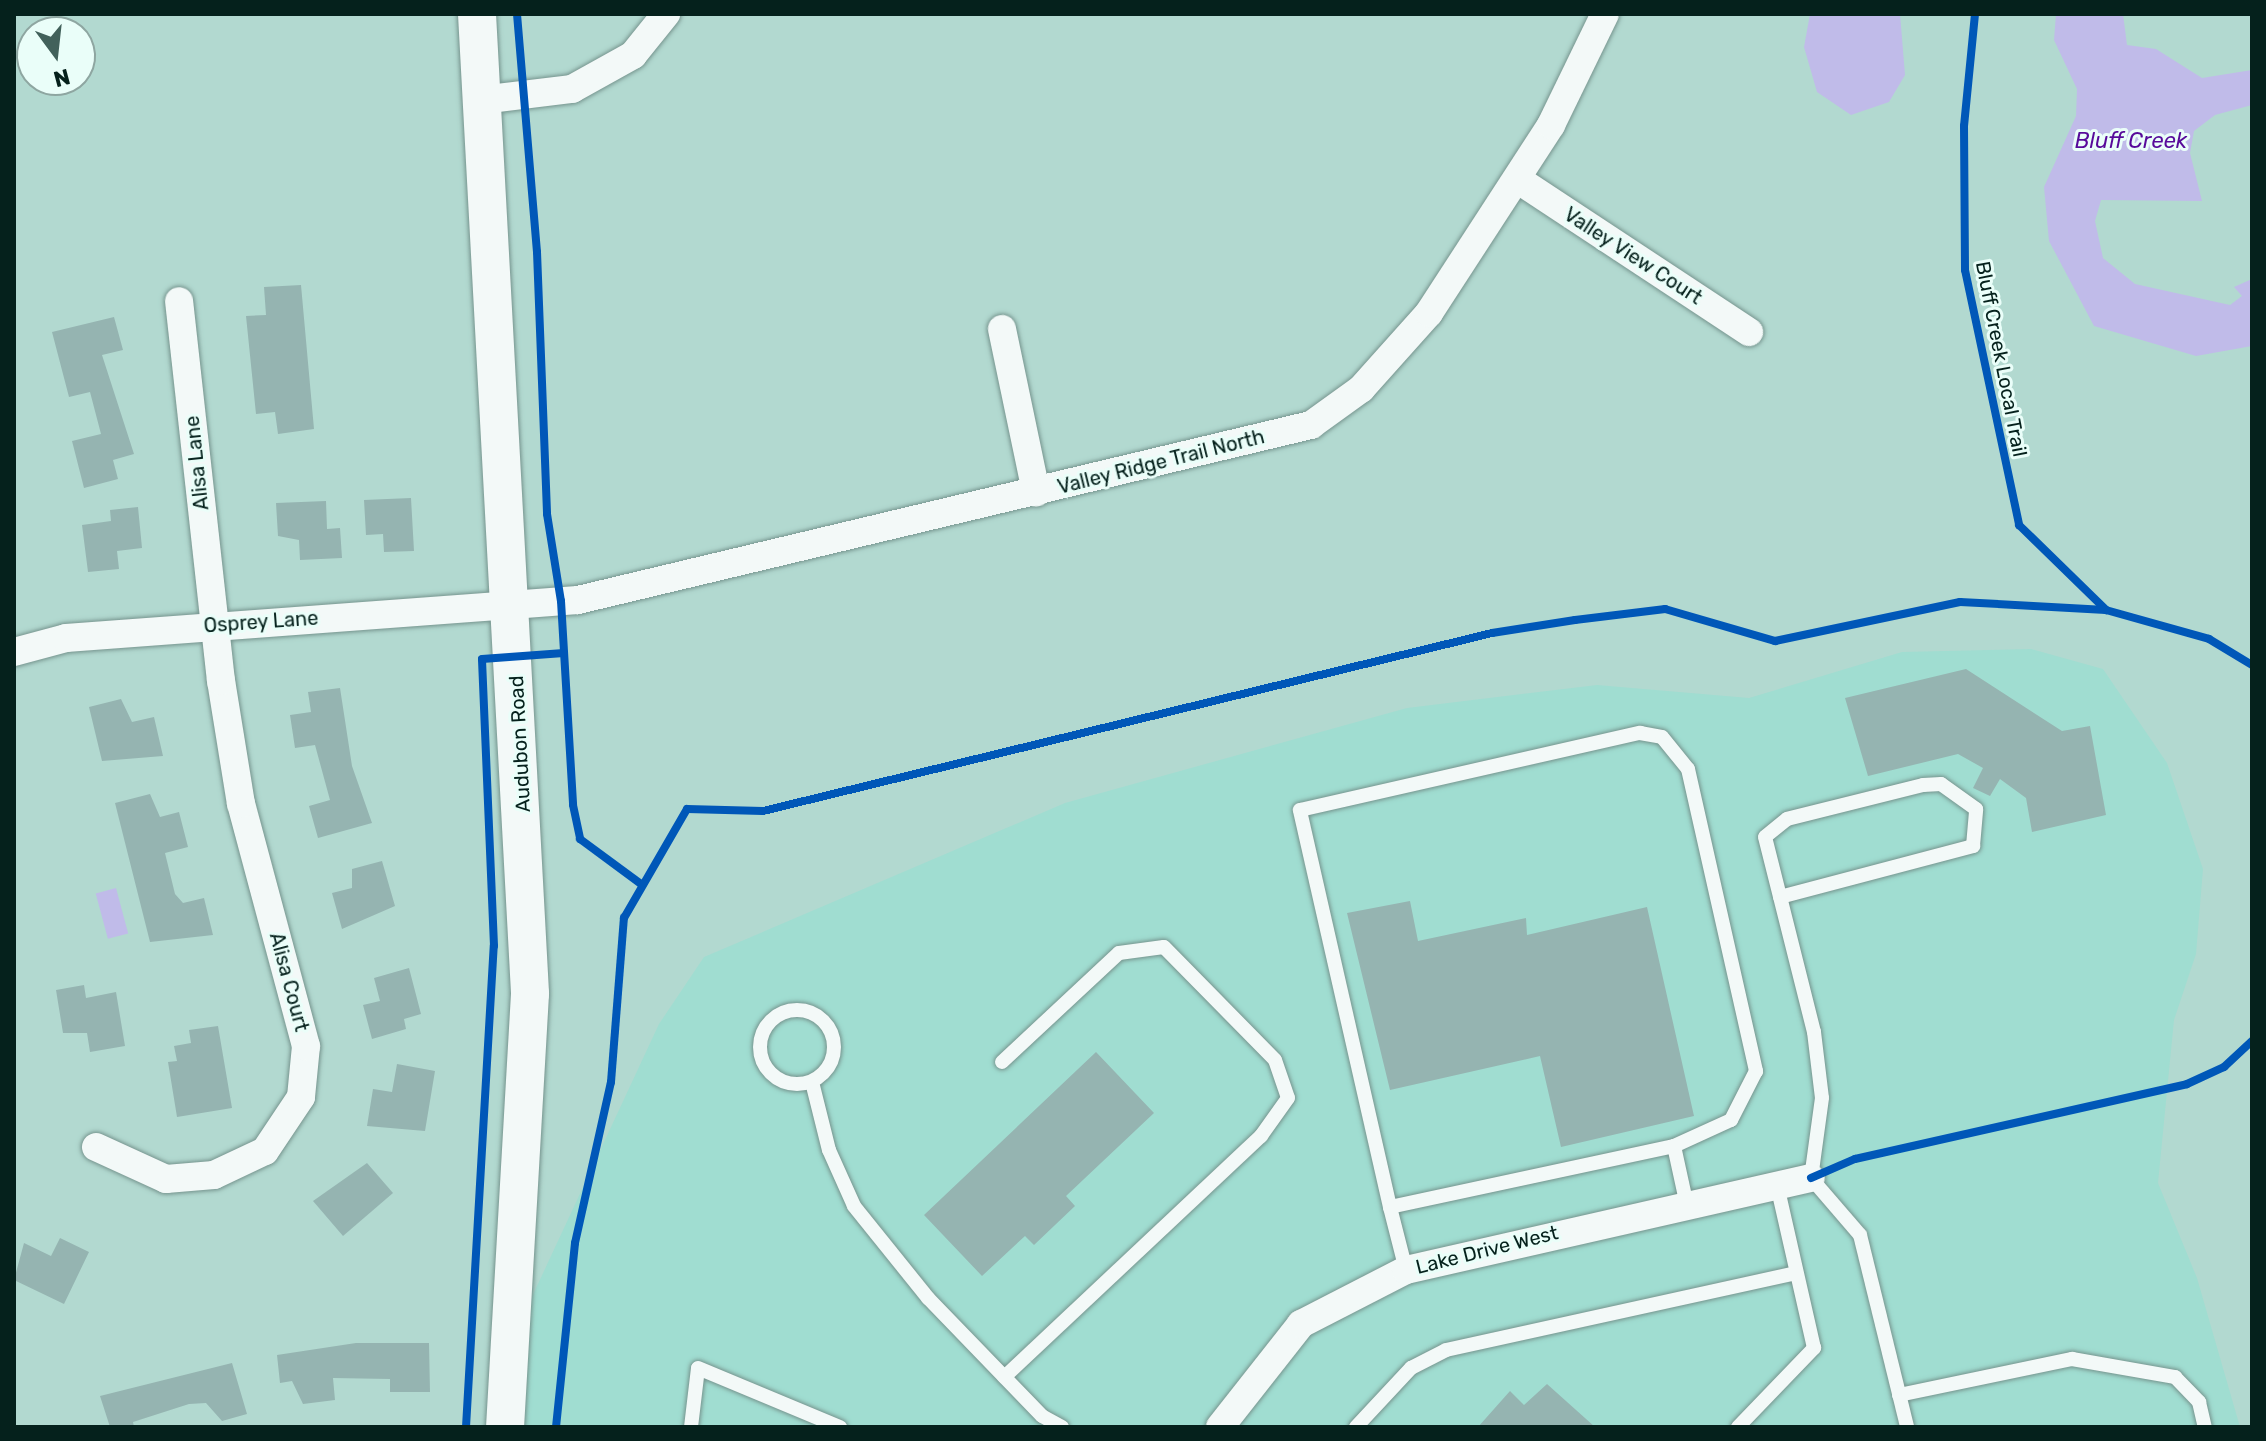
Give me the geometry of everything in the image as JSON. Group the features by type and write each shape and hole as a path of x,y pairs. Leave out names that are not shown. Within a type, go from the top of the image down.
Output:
{"street":[{"name":"Audubon Road","path":"477,14 530,994 505,1427"},
{"path":"481,100 572,89 633,55 666,14"},
{"name":"Valley Ridge Trail North","path":"510,603 578,600 1311,425 1361,389 1429,313 1517,179 1605,14"},
{"name":"Valley View Court","path":"1517,179 1749,332"},
{"name":"Alisa Lane","path":"179,301 214,626"},
{"path":"1002,329 1036,492"},
{"name":"Osprey Lane","path":"14,652 66,638 510,603"},
{"name":"Alisa Court","path":"96,1147 166,1179 214,1175 265,1151 301,1097 306,1046 241,804 214,626"},
{"name":"Lake Drive West","path":"1220,1427 1301,1324 1406,1270 1686,1201 1776,1181 1811,1178"}],"lane":[{"path":"1390,1207 1674,1146 1731,1120 1756,1071 1688,769 1662,737 1640,733 1300,810 1390,1207 1406,1270"},
{"path":"1780,897 1973,846 1976,809 1941,784 1923,785 1787,819 1765,837 1822,1098 1811,1178 1860,1235 1907,1427"},
{"path":"1002,1062 1119,953 1164,947 1275,1060 1288,1098 1261,1136 1004,1377"},
{"path":"806,1008 825,1021 832,1045 827,1070 813,1086 791,1084 759,1056 763,1029 780,1013 806,1008"},
{"path":"813,1086 829,1150 854,1206 1004,1377 1062,1427"},
{"path":"1674,1146 1686,1201"},
{"path":"1738,1427 1814,1348 1776,1181"},
{"path":"1356,1427 1411,1368 1446,1350 1796,1273"},
{"path":"1899,1395 2072,1359 2175,1377 2199,1402 2205,1427"},
{"path":"691,1427 698,1368 840,1427"}],"shaded area":[{"path":"2031,649 2103,669 2167,763 2203,869 2196,954 2174,1020 2158,1183 2197,1278 2240,1427 505,1427 510,1344 659,1024 704,957 1065,803 1407,708 1597,685 1749,698 1902,652"}],"water":[{"path":"1810,14 1900,14 1905,75 1889,102 1851,115 1817,92 1804,47"},
{"name":"Bluff Creek","path":"2056,14 2123,14 2127,45 2156,49 2202,78 2252,70 2252,105 2215,115 2194,131 2190,153 2202,201 2101,200 2095,221 2103,258 2135,284 2230,305 2242,296 2234,287 2252,279 2252,346 2196,356 2094,326 2049,241 2044,187 2076,116 2077,89 2054,40"},
{"path":"116,888 128,933 108,939 96,893"}],"building":[{"path":"301,285 314,429 278,434 275,412 256,414 246,316 266,315 264,287"},
{"path":"114,317 123,350 102,355 134,454 113,460 118,479 84,488 72,441 101,434 90,392 69,397 52,332"},
{"path":"411,498 414,551 384,552 383,534 366,535 364,500"},
{"path":"326,501 327,529 340,528 342,558 300,560 299,540 278,536 276,503"},
{"path":"138,507 142,548 117,551 119,569 88,572 82,525 111,521 110,510"},
{"path":"1966,669 2062,731 2090,726 2106,815 2032,832 2026,798 2000,779 1990,796 1973,788 1983,768 1958,754 1868,776 1845,698"},
{"path":"340,688 352,766 372,823 318,838 309,806 330,800 315,745 295,748 290,715 311,712 308,692"},
{"path":"121,699 132,722 154,717 163,756 102,761 89,707"},
{"path":"150,794 160,817 179,812 188,847 165,853 175,894 183,903 204,898 213,935 150,942 115,803"},
{"path":"382,861 395,906 342,929 332,893 352,888 352,869"},
{"path":"1410,901 1418,941 1526,918 1527,935 1647,907 1694,1116 1561,1147 1540,1056 1390,1090 1347,913"},
{"path":"409,968 421,1014 404,1019 406,1029 372,1039 363,1005 380,1001 374,978"},
{"path":"84,985 86,998 116,992 125,1046 90,1052 87,1033 63,1033 56,990"},
{"path":"218,1026 232,1108 177,1117 168,1062 177,1061 174,1046 191,1043 189,1030"},
{"path":"1096,1052 1154,1113 1066,1196 1075,1206 1034,1245 1025,1236 982,1276 924,1215"},
{"path":"397,1064 435,1071 425,1131 367,1126 373,1089 392,1092"},
{"path":"367,1163 393,1193 343,1236 313,1201"},
{"path":"60,1238 89,1252 64,1304 14,1280 24,1243 51,1256"},
{"path":"356,1343 429,1343 430,1392 390,1392 390,1379 333,1378 335,1400 303,1404 292,1381 280,1383 277,1355"},
{"path":"232,1363 247,1414 222,1421 206,1403 189,1404 133,1422 134,1427 110,1427 100,1396"},
{"path":"1547,1384 1595,1427 1478,1427 1510,1391 1524,1405"}],"cycle path":[{"path":"517,14 537,252 547,514 561,601 573,805 580,839 641,884"},
{"name":"Bluff Creek Local Trail","path":"1975,14 1964,126 1965,270 2019,525 2106,610 2209,639 2252,665"},
{"path":"556,1427 575,1243 611,1082 624,918 687,809 763,811 1492,633 1575,620 1665,609 1775,641 1960,602 2106,610"},
{"path":"466,1427 494,946 482,659 564,653"},
{"path":"1811,1178 1855,1159 2187,1084 2224,1067 2252,1041"}]}
